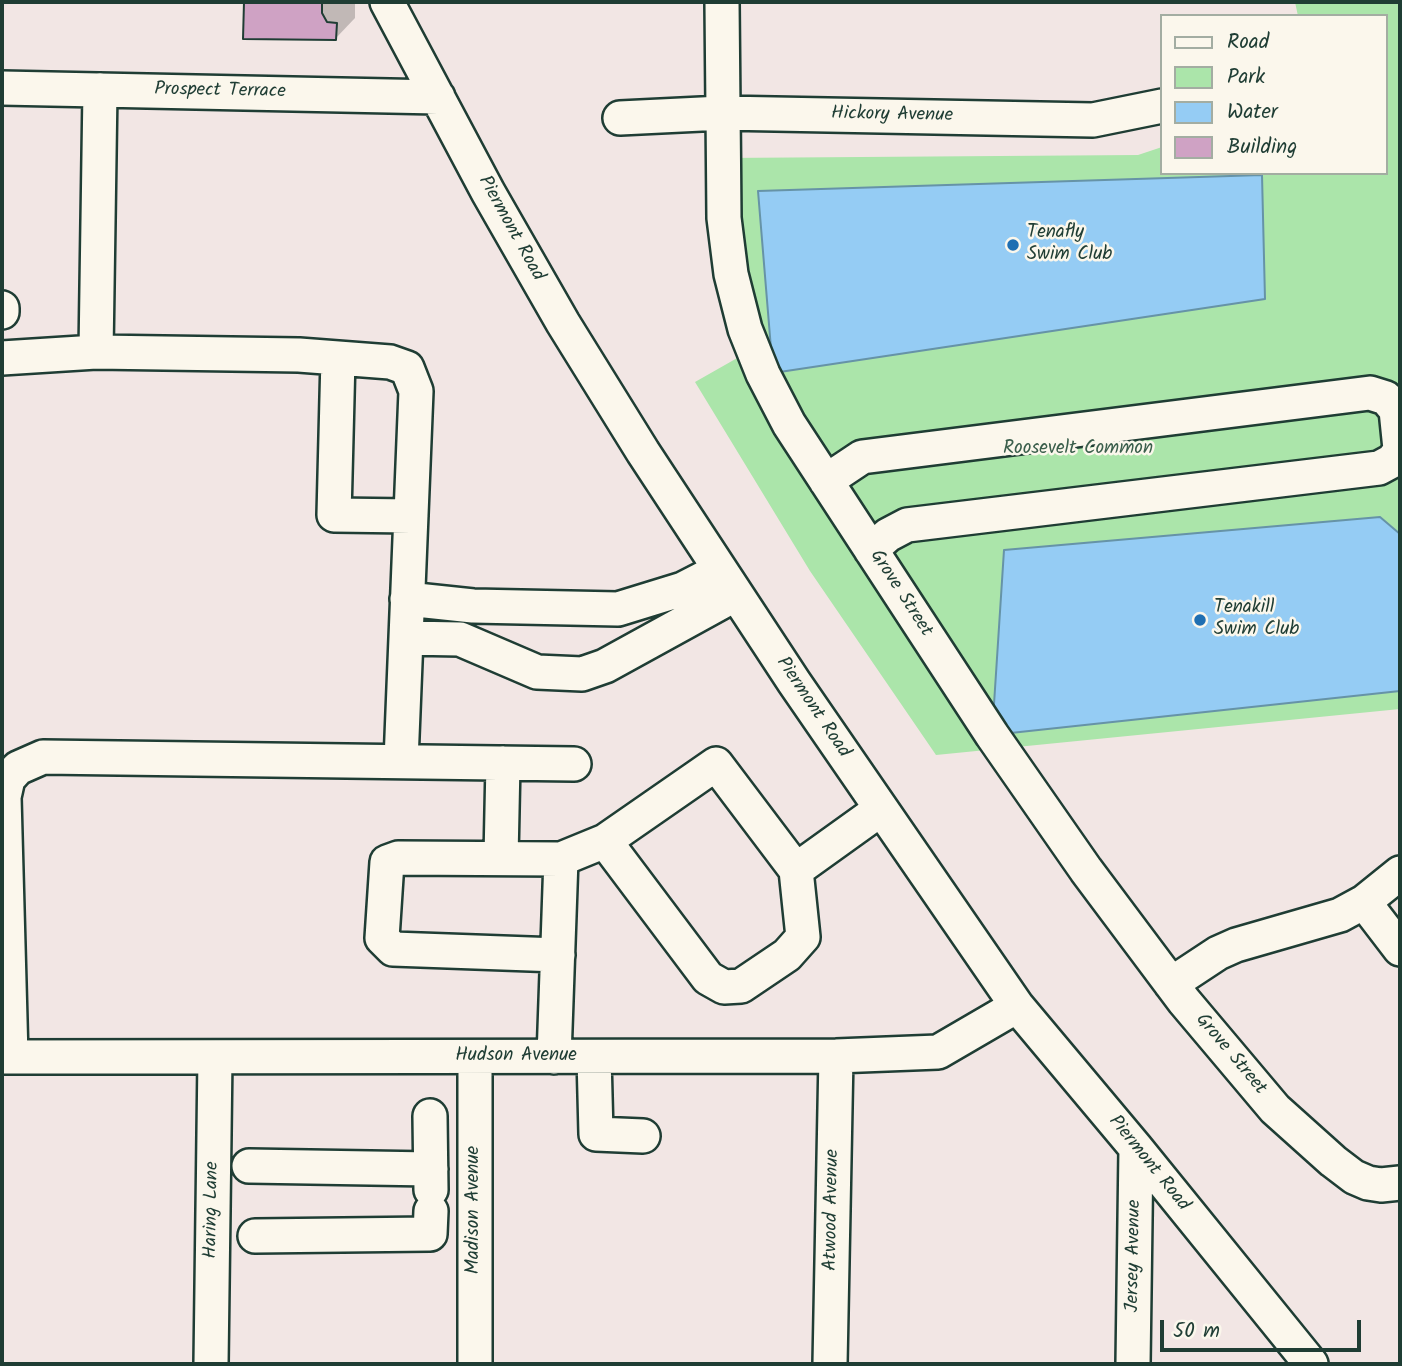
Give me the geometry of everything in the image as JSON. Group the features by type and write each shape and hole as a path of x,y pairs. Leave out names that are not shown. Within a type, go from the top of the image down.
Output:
{"street":[{"name":"Piermont Road","path":"387,2 488,192 564,323 728,582 881,809 1017,1006 1311,1364"},
{"name":"Grove Street","path":"722,2 724,218 731,274 746,329 763,374 789,424 992,735 1086,870 1171,984 1275,1109 1333,1161 1354,1177 1368,1183 1400,1183"},
{"name":"Prospect Terrace","path":"2,88 438,97"},
{"path":"96,352 100,90"},
{"name":"Hickory Avenue","path":"620,118 722,113 1093,120 1160,106"},
{"path":"2,358 96,352 299,355 390,362 407,368 416,391 401,761"},
{"path":"338,358 334,515 411,516"},
{"path":"826,481 862,457 1370,393 1386,398 1396,410 1400,450 1392,461 1379,468 907,526 888,535 871,550"},
{"path":"407,599 473,606 618,609 683,589 728,582"},
{"path":"406,638 460,639 537,672 582,674 605,666 728,582"},
{"path":"494,655 504,624 517,607"},
{"path":"6,1057 4,797 8,779 18,768 43,757 574,764"},
{"path":"501,858 503,763"},
{"path":"558,955 393,949 382,938 387,862 398,858 561,859 605,841 716,764 796,870 803,937 787,955 741,986 724,987 708,978 605,841"},
{"path":"796,870 881,809"},
{"path":"554,1057 561,859"},
{"path":"1171,984 1227,949 1340,915 1364,902 1400,873"},
{"path":"1364,902 1400,949"},
{"name":"Hudson Avenue","path":"6,1057 836,1056 938,1052 1017,1006"},
{"name":"Atwood Avenue","path":"830,1364 836,1056"},
{"name":"Haring Lane","path":"211,1364 215,1057"},
{"name":"Madison Avenue","path":"475,1057 475,1364"},
{"path":"594,1057 596,1135 643,1136"},
{"path":"255,1236 430,1234 430,1116"},
{"name":"Jersey Avenue","path":"1133,1364 1136,1148"},
{"path":"248,1166 431,1169"},
{"path":"431,1211 475,1211"}],"green space":[{"name":"Roosevelt Common","path":"1295,2 1400,2 1400,709 936,755 810,571 695,382 739,357 723,158 1138,155 1160,148 1160,175 1388,175 1388,14 1298,14"}],"water":[{"name":"Tenafly Swim Club","path":"1262,175 1265,299 773,373 758,191"},
{"name":"Tenakill Swim Club","path":"1380,517 1400,534 1400,691 992,735 1004,550"}],"building":[{"path":"244,2 322,2 322,13 327,22 337,23 336,40 243,39"}],"place":[{"name":"Tenafly Swim Club","path":"1013,245"},
{"name":"Tenakill Swim Club","path":"1200,620"}]}
